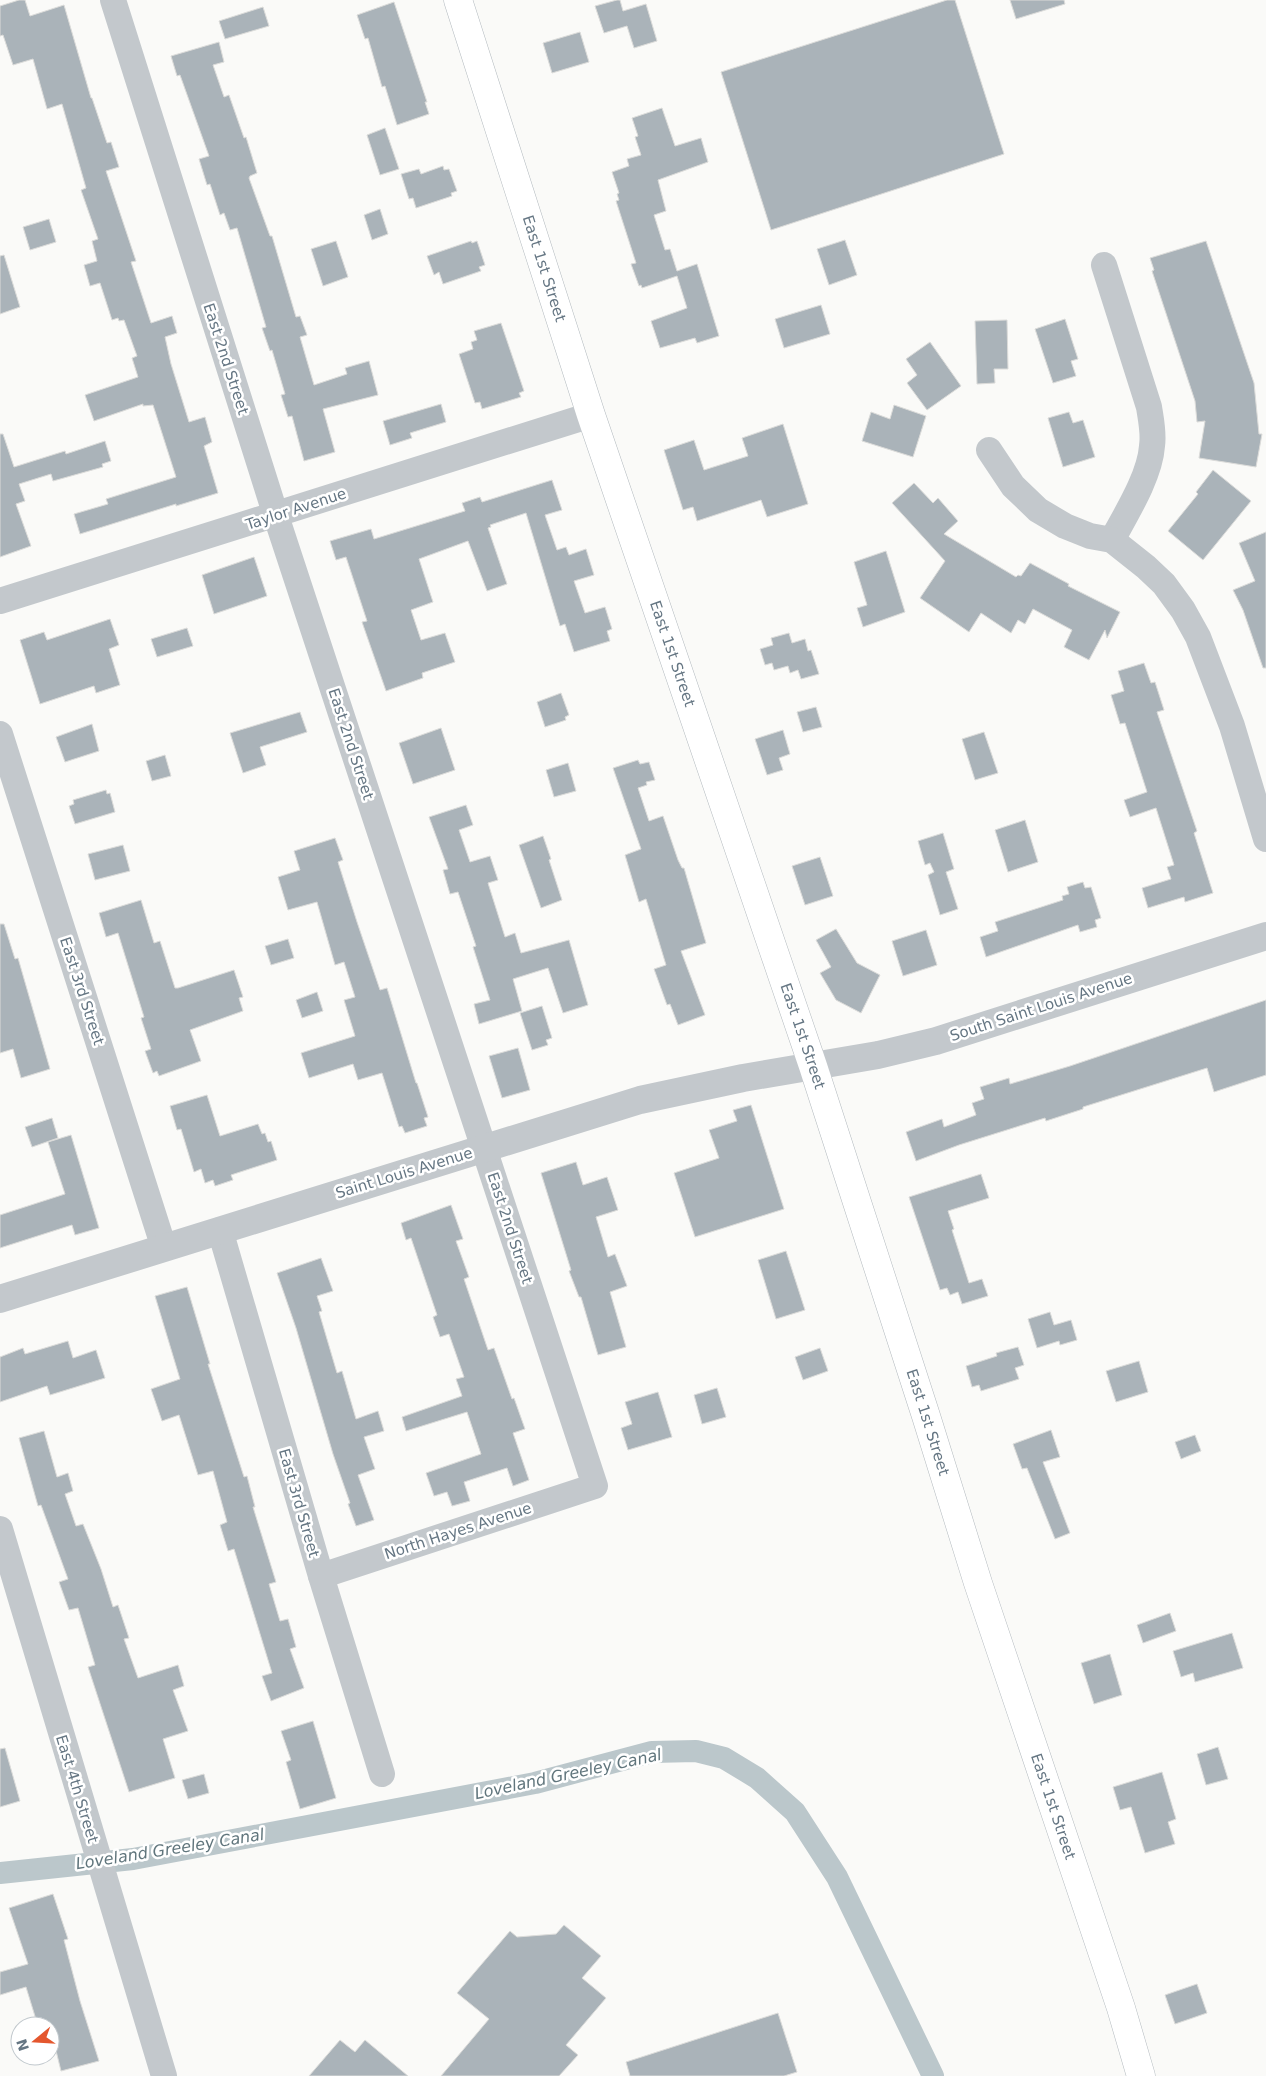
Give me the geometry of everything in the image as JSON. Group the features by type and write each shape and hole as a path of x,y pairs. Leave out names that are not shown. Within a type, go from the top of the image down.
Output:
{"main road":[{"name":"East 1st Street","path":"458,0 591,416 813,1066 978,1583 1115,1990 1141,2076"}],"street":[{"name":"East 2nd Street","path":"113,0 276,516 595,1486"},
{"path":"1104,265 1149,407 1152,432 1152,447 1140,486 1112,540"},
{"name":"Taylor Avenue","path":"0,601 591,416"},
{"path":"989,450 1013,486 1038,510 1065,526 1090,536 1112,540 1164,584 1183,610 1198,637 1232,726 1266,839"},
{"name":"East 3rd Street","path":"0,734 164,1248"},
{"name":"South Saint Louis Avenue","path":"813,1066 878,1055 936,1041 1266,936"},
{"name":"Saint Louis Avenue","path":"0,1299 640,1100 743,1078 813,1066"},
{"name":"East 3rd Street","path":"220,1230 321,1576 382,1774"},
{"name":"North Hayes Avenue","path":"321,1576 595,1486"},
{"name":"East 4th Street","path":"0,1529 164,2076"}],"building":[{"path":"25,0 30,16 64,5 91,98 107,143 111,142 119,167 106,171 136,261 131,262 151,323 172,316 177,333 165,337 171,364 189,422 205,417 212,442 204,446 218,493 80,534 74,514 108,504 106,499 176,477 153,405 143,406 143,404 94,421 85,395 138,377 132,358 137,356 124,320 119,321 118,318 112,320 100,283 90,286 84,265 97,261 92,241 98,239 81,190 86,188 62,104 47,109 33,59 13,65 3,35 0,36 0,6"},
{"path":"620,0 623,11 646,4 657,41 634,48 627,26 604,33 595,6"},
{"path":"947,0 955,0 1004,154 771,230 721,72"},
{"path":"1010,0 1064,0 1065,4 1016,19"},
{"path":"394,2 427,102 425,102 429,114 397,125 385,86 382,87 368,38 365,39 357,15"},
{"path":"263,7 269,26 225,39 219,21"},
{"path":"580,32 589,62 552,73 543,43"},
{"path":"219,42 224,62 213,65 224,97 229,95 244,138 246,137 257,173 249,178 270,236 272,236 296,317 300,316 307,335 300,337 314,385 347,374 345,368 369,361 378,395 323,409 335,452 304,461 292,416 288,417 281,395 285,394 272,350 270,351 262,328 266,327 237,228 230,230 224,213 220,215 210,184 207,185 199,159 209,156 180,75 177,76 171,56"},
{"path":"662,108 675,146 701,138 708,162 658,180 666,211 654,215 665,250 670,249 677,271 697,264 719,336 697,343 695,338 660,348 651,321 687,308 677,276 642,288 641,285 639,286 631,264 636,263 616,201 619,200 617,194 619,193 612,172 629,166 627,159 641,155 635,137 638,136 632,118"},
{"path":"385,128 399,169 380,175 367,135"},
{"path":"443,166 444,170 449,169 457,191 451,193 452,196 416,208 413,198 409,199 401,174 419,169 421,174"},
{"path":"380,209 388,234 372,240 364,215"},
{"path":"49,219 56,242 30,250 23,227"},
{"path":"845,240 857,275 829,285 817,249"},
{"path":"336,241 348,277 323,286 311,249"},
{"path":"471,241 472,243 477,241 485,265 479,267 481,271 443,284 439,272 434,275 427,256"},
{"path":"1206,241 1254,383 1259,434 1262,434 1256,467 1199,458 1205,421 1197,422 1195,401 1152,271 1154,270 1150,258"},
{"path":"4,255 20,307 0,314 0,256"},
{"path":"821,305 830,334 784,348 775,319"},
{"path":"1065,319 1078,359 1071,361 1076,376 1053,383 1035,329"},
{"path":"1007,320 1008,369 994,369 995,383 977,384 975,321"},
{"path":"501,323 524,391 519,393 521,397 482,409 480,402 475,403 459,354 473,349 471,342 477,340 474,331"},
{"path":"930,342 961,386 927,410 907,383 917,375 906,359"},
{"path":"441,404 446,422 410,433 412,438 390,445 383,421"},
{"path":"894,405 926,416 913,457 862,441 871,412 890,419"},
{"path":"1069,412 1073,423 1083,420 1095,457 1063,467 1048,418"},
{"path":"783,424 808,504 767,517 761,500 697,521 693,507 683,510 664,450 694,440 704,470 748,456 742,438"},
{"path":"0,434 3,434 14,467 65,451 66,454 105,441 111,461 102,464 103,467 53,481 51,474 19,484 25,501 16,504 31,546 0,557"},
{"path":"1213,470 1251,501 1203,560 1168,531 1198,494 1196,492"},
{"path":"552,480 562,510 545,515 557,550 566,547 569,555 586,549 594,575 574,581 585,613 605,607 612,629 607,631 610,641 574,652 565,624 560,626 526,513 490,525 491,527 488,528 507,584 487,591 468,541 419,559 433,602 411,610 421,640 445,633 455,662 422,673 423,678 386,691 362,622 367,621 346,557 336,560 330,541 371,529 374,539 465,511 462,503 480,497 482,502"},
{"path":"914,483 933,503 938,498 958,521 944,534 1016,577 1018,575 1021,576 1030,563 1069,584 1068,586 1120,612 1107,638 1105,630 1089,660 1064,647 1072,630 1033,609 1025,624 1018,620 1011,633 981,613 969,632 920,598 945,561 892,503"},
{"path":"1266,532 1266,668 1263,668 1243,610 1233,590 1255,581 1239,543"},
{"path":"886,551 905,612 863,627 857,608 867,605 854,562"},
{"path":"254,557 267,596 214,614 202,575"},
{"path":"110,619 119,645 109,649 120,685 96,693 94,686 40,704 20,640 44,632 47,640"},
{"path":"187,628 193,646 157,657 151,639"},
{"path":"789,633 792,643 805,639 808,651 811,650 819,674 801,679 798,670 790,673 788,666 774,670 772,663 765,665 760,649 773,645 771,638"},
{"path":"1144,663 1151,683 1155,682 1164,710 1157,712 1197,831 1194,833 1213,893 1185,902 1184,897 1148,908 1142,888 1171,879 1167,867 1174,865 1156,808 1130,817 1124,800 1147,792 1125,723 1120,724 1111,695 1124,691 1118,671"},
{"path":"561,693 569,715 565,717 566,720 545,727 537,702"},
{"path":"816,707 822,727 803,732 797,712"},
{"path":"300,712 307,732 260,747 266,765 243,773 230,733"},
{"path":"92,724 99,751 65,762 56,737"},
{"path":"441,728 455,770 413,784 399,743"},
{"path":"783,730 790,754 779,758 783,770 767,775 755,739"},
{"path":"984,732 998,773 975,780 962,739"},
{"path":"165,755 171,776 152,781 146,761"},
{"path":"638,760 640,764 649,762 655,780 646,782 647,785 638,788 649,821 663,816 678,860 682,868 684,868 706,943 681,951 705,1015 678,1025 670,1004 667,1005 654,969 666,965 646,899 639,902 625,855 641,849 613,768"},
{"path":"568,763 576,791 554,797 546,770"},
{"path":"106,790 107,794 110,793 115,812 75,824 69,806 74,804 73,800"},
{"path":"466,805 473,825 459,830 470,862 490,856 498,880 488,883 505,937 515,933 521,953 569,940 588,1005 563,1013 548,968 513,979 522,1011 479,1024 474,1004 490,1000 473,947 476,946 458,892 450,894 443,870 448,869 429,817"},
{"path":"1025,820 1038,862 1008,872 995,830"},
{"path":"943,833 954,869 946,872 958,909 940,915 928,875 934,872 930,863 925,865 918,841"},
{"path":"543,836 562,900 541,908 519,845"},
{"path":"335,838 343,860 338,862 357,922 380,990 387,988 428,1117 424,1118 427,1126 405,1133 402,1126 399,1127 382,1073 358,1080 353,1064 309,1078 301,1053 355,1036 344,1000 355,997 344,962 335,965 317,902 288,910 278,877 300,870 294,851"},
{"path":"123,845 130,871 95,880 88,854"},
{"path":"820,857 833,896 805,905 792,866"},
{"path":"1083,882 1085,888 1091,887 1101,918 1095,920 1097,927 1080,932 1078,925 986,957 980,937 998,931 995,922 1063,900 1062,896 1069,894 1067,887"},
{"path":"141,900 154,943 160,941 175,988 234,970 243,997 239,998 243,1011 190,1030 201,1061 159,1076 157,1071 153,1073 145,1051 151,1049 141,1018 144,1017 118,933 106,937 99,913"},
{"path":"0,924 4,924 15,959 18,958 50,1069 21,1078 13,1049 0,1053"},
{"path":"836,929 857,963 880,975 861,1013 836,1000 820,973 831,967 816,940"},
{"path":"926,930 937,965 903,976 892,941"},
{"path":"288,939 294,958 271,965 265,946"},
{"path":"317,992 323,1011 302,1018 296,1000"},
{"path":"1266,1000 1266,1075 1214,1092 1207,1068 1083,1107 1083,1109 1046,1121 1045,1118 959,1145 916,1161 906,1132 942,1119 944,1127 976,1115 972,1103 984,1099 980,1087 1009,1078 1010,1084 1070,1066"},
{"path":"542,1006 552,1038 546,1040 548,1045 532,1050 520,1013"},
{"path":"518,1048 530,1090 502,1098 489,1056"},
{"path":"207,1095 220,1136 258,1124 262,1134 265,1133 268,1142 271,1141 277,1160 231,1175 233,1180 215,1186 213,1180 205,1183 201,1169 194,1172 181,1129 177,1130 170,1106"},
{"path":"751,1105 784,1209 695,1237 674,1173 719,1158 709,1130 737,1121 733,1110"},
{"path":"52,1118 58,1138 32,1147 25,1127"},
{"path":"71,1135 99,1228 75,1235 72,1225 0,1248 0,1215 65,1194 48,1142"},
{"path":"576,1162 583,1185 607,1177 618,1210 596,1217 608,1257 615,1254 627,1286 610,1292 626,1347 598,1355 581,1297 579,1297 569,1271 571,1270 541,1173"},
{"path":"981,1174 989,1198 948,1211 969,1283 982,1279 988,1296 962,1304 958,1292 950,1295 947,1288 940,1290 909,1197"},
{"path":"451,1205 463,1239 456,1241 469,1277 464,1279 488,1350 494,1348 525,1429 513,1433 529,1480 513,1486 507,1468 464,1482 470,1501 452,1506 447,1492 434,1496 426,1473 481,1454 467,1412 406,1431 402,1417 462,1396 456,1379 464,1377 449,1334 440,1337 433,1317 437,1315 411,1238 406,1240 401,1223"},
{"path":"786,1251 805,1310 776,1319 758,1260"},
{"path":"321,1258 333,1291 317,1296 322,1311 319,1312 337,1373 342,1371 356,1419 378,1411 384,1431 364,1437 375,1469 358,1475 374,1520 356,1526 296,1328 277,1273"},
{"path":"187,1287 210,1364 208,1364 244,1477 247,1476 255,1507 253,1507 276,1582 269,1584 280,1621 288,1619 296,1647 290,1649 304,1688 271,1701 262,1676 272,1673 234,1549 228,1551 220,1525 227,1522 213,1471 198,1475 179,1415 162,1421 151,1389 180,1379 155,1296"},
{"path":"1050,1312 1054,1325 1071,1320 1077,1340 1060,1345 1059,1341 1037,1348 1028,1319"},
{"path":"68,1341 73,1358 96,1350 105,1378 50,1395 47,1386 0,1402 0,1357 23,1348 25,1354"},
{"path":"1018,1347 1024,1365 1015,1368 1019,1379 981,1391 979,1385 972,1387 966,1366 997,1356 996,1353"},
{"path":"820,1348 828,1371 803,1380 795,1357"},
{"path":"1139,1361 1148,1392 1116,1402 1106,1371"},
{"path":"717,1388 726,1417 702,1424 694,1395"},
{"path":"658,1392 672,1437 628,1450 621,1428 632,1424 625,1402"},
{"path":"1051,1430 1060,1457 1043,1462 1070,1533 1055,1539 1027,1468 1022,1469 1013,1444"},
{"path":"44,1431 57,1477 68,1473 73,1491 65,1494 76,1526 83,1524 101,1569 113,1607 118,1605 129,1638 124,1639 138,1678 178,1665 184,1686 173,1690 188,1731 163,1739 175,1778 129,1792 88,1667 95,1665 78,1608 69,1610 59,1582 68,1579 41,1505 38,1506 19,1438"},
{"path":"1195,1435 1201,1451 1181,1459 1175,1442"},
{"path":"1170,1613 1176,1631 1143,1643 1137,1625"},
{"path":"1232,1633 1243,1668 1195,1682 1193,1673 1181,1677 1173,1651"},
{"path":"1110,1654 1122,1695 1094,1704 1081,1663"},
{"path":"313,1721 336,1798 300,1809 286,1762 291,1760 281,1731"},
{"path":"1218,1747 1228,1779 1206,1785 1197,1754"},
{"path":"5,1748 20,1801 0,1807 0,1749"},
{"path":"1162,1772 1176,1819 1168,1822 1175,1844 1145,1853 1131,1807 1120,1810 1113,1787"},
{"path":"204,1774 209,1793 188,1799 182,1780"},
{"path":"53,1894 68,1939 64,1940 80,2001 99,2061 61,2071 60,2016 35,2016 26,1987 0,1995 0,1972 28,1964 9,1908"},
{"path":"564,1925 601,1956 582,1978 606,1998 566,2045 578,2055 559,2076 441,2076 489,2019 457,1993 510,1931 517,1937 556,1934"},
{"path":"1197,1984 1207,2013 1175,2024 1165,1995"},
{"path":"778,2013 797,2072 784,2076 630,2076 626,2062"},
{"path":"340,2040 355,2052 365,2040 408,2076 309,2076"}],"waterway":[{"name":"Loveland Greeley Canal","path":"0,1873 133,1859 535,1783 652,1752 696,1751 724,1758 757,1778 795,1812 837,1877 933,2076"}]}
